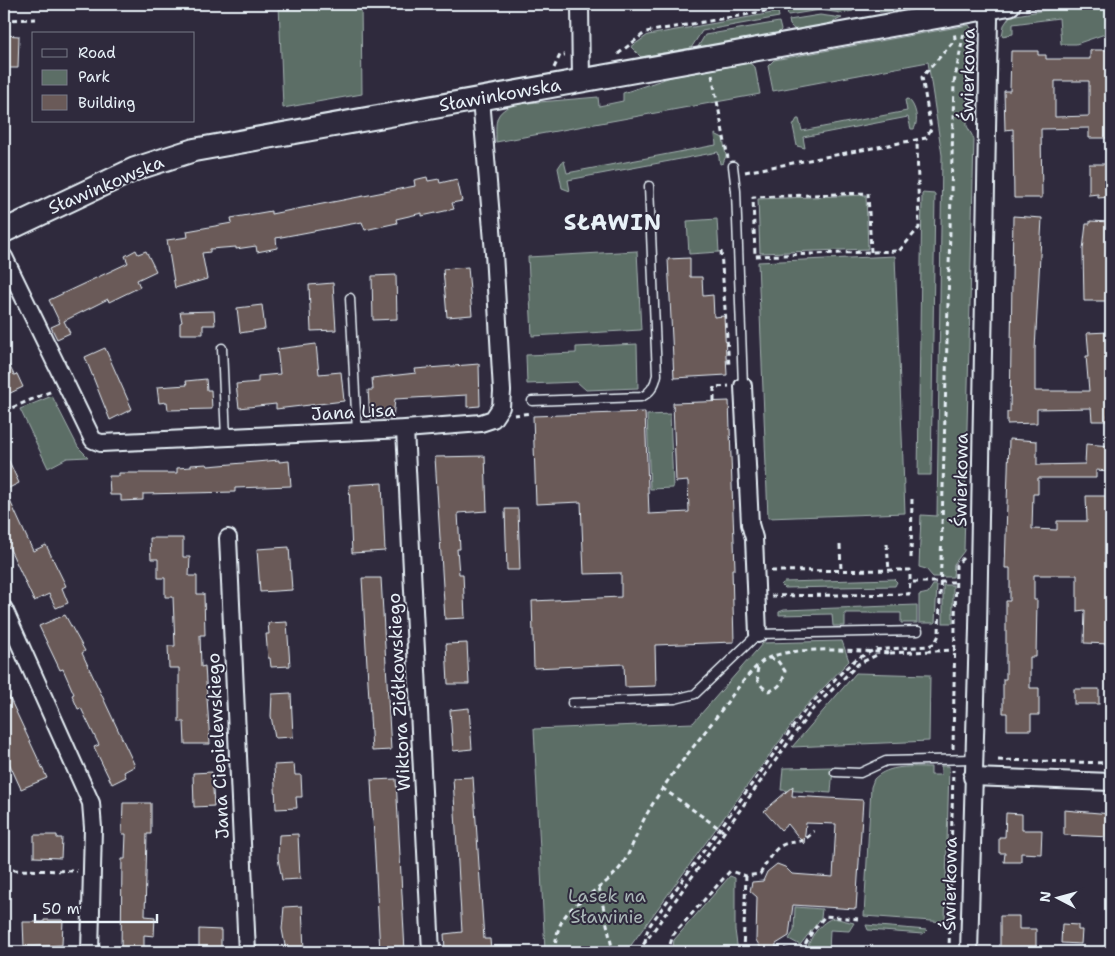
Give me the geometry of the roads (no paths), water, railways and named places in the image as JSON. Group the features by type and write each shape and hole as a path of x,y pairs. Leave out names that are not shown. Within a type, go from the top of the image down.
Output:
{"street":[{"path":"580,4 580,80"},
{"name":"Sławinkowska","path":"4,231 118,177 178,155 221,145 580,80 962,17 987,8 1014,7"},
{"name":"Świerkowa","path":"969,952 984,354 989,19 987,8"},
{"name":"Jana Lisa","path":"4,257 93,440 101,443 406,429 481,423 498,415 502,392 481,99"},
{"path":"737,386 750,524 754,538 758,634"},
{"name":"Wiktora Ziółkowskiego","path":"406,429 431,952"},
{"name":"Jana Ciepielewskiego","path":"228,538 247,952"},
{"path":"4,609 87,791 93,828 90,952"},
{"path":"972,777 1111,782"}],"lane":[{"path":"732,166 734,178 737,386"},
{"path":"532,401 641,397 647,394 655,383 657,375 650,186"},
{"path":"350,298 357,431"},
{"path":"222,348 226,438"},
{"path":"572,703 675,699 695,694 758,634 918,631"},
{"path":"835,772 860,773 886,761 973,759"}],"district":[{"name":"SŁAWIN","path":"613,222"}],"park label":[{"name":"Lasek na Sławinie","path":"607,906"}]}
